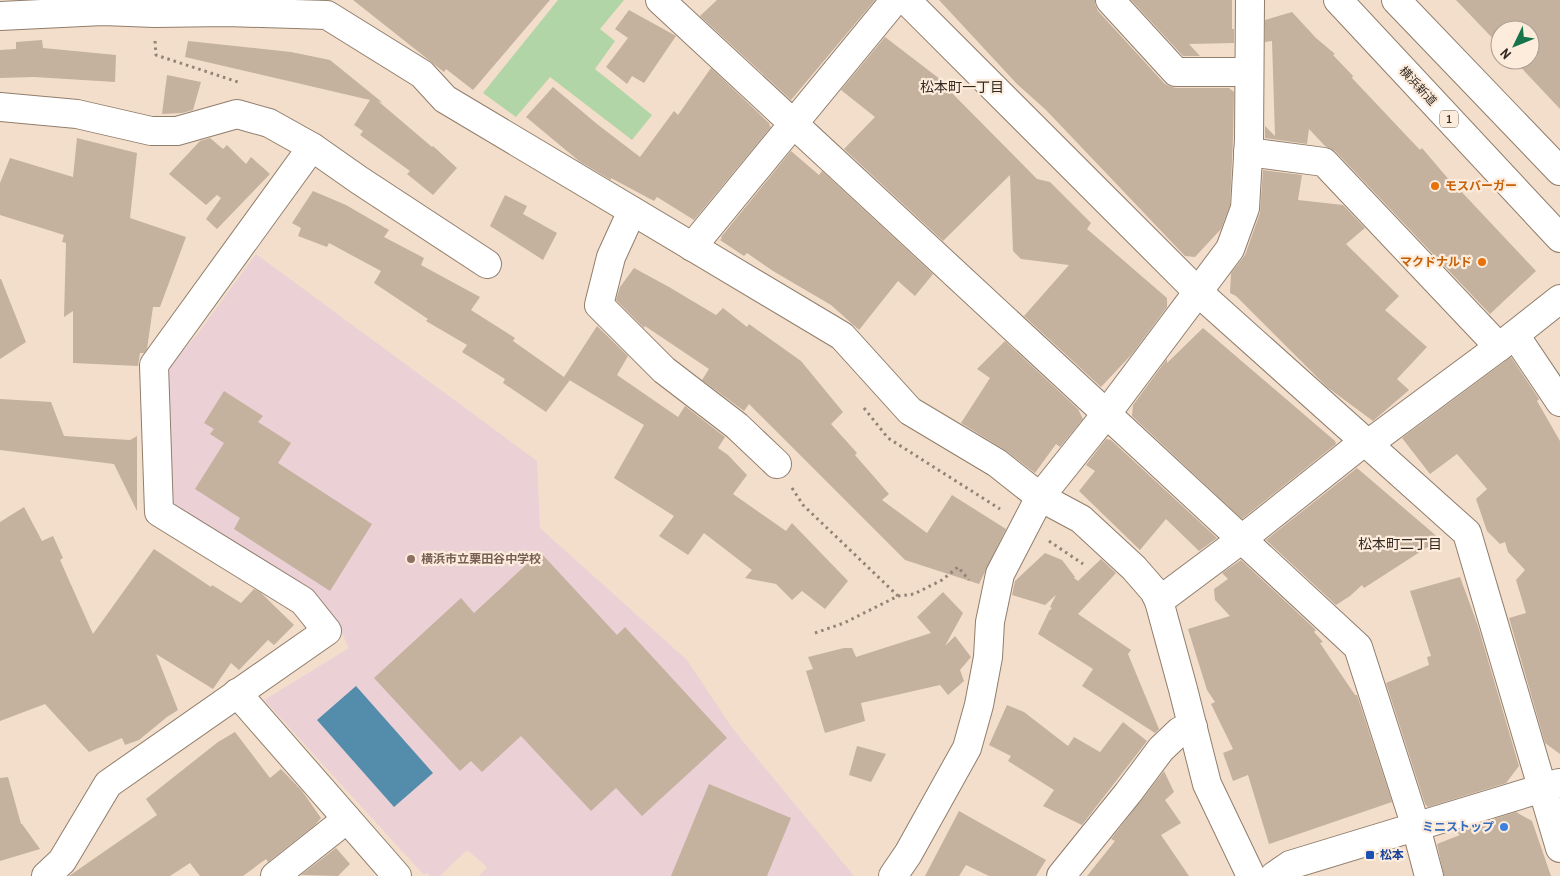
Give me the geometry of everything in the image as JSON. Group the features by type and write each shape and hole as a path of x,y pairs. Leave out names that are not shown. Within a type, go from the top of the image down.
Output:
{"main road":[{"path":"660,0 1358,647 1416,827 1429,876"},
{"path":"692,247 895,0"},
{"path":"906,0 1198,292 1467,532 1551,786 1560,848"},
{"path":"1110,0 1176,72 1249,72"},
{"path":"893,876 908,854 967,748 979,705 988,657 990,622 1000,574 1025,524 1040,497 1230,249 1245,208 1248,152 1250,0"},
{"name":"横浜新道","path":"1338,0 1560,238"},
{"path":"1396,0 1560,171"},
{"path":"0,16 103,11 154,13 327,8 422,74 445,99 842,336 910,411 996,463 1040,497 1082,519 1134,568 1154,592 1159,601 1207,784 1251,876"},
{"path":"0,107 77,114 151,131 177,131 237,114 269,123 312,146 487,264"},
{"path":"46,876 62,861 108,784 327,631 303,601 159,512 154,366 312,146"},
{"path":"1248,152 1324,162 1507,341 1560,402"},
{"path":"632,211 611,257 599,305 664,370 737,426 776,464"},
{"path":"1159,601 1366,442 1507,341 1560,299"},
{"path":"237,694 397,876"},
{"path":"1061,876 1128,793 1161,748 1180,731 1193,726"},
{"path":"1274,876 1290,865 1551,786"},
{"path":"275,876 347,819"}],"path":[{"path":"154,13 156,55 245,85"},
{"path":"859,401 888,438 1025,524 1088,567"},
{"path":"776,464 803,505 898,596"},
{"path":"815,633 844,622 898,596 914,594 942,580 958,567"}],"shaded area":[{"name":"横浜市立栗田谷中学校","path":"256,254 537,461 540,528 687,660 733,729 854,876 479,876 487,867 467,850 440,876 430,876 427,873 424,875 264,700 349,648 340,629 166,501 164,373 199,332"}],"green space":[{"path":"558,0 624,0 600,29 615,41 595,69 652,115 632,140 550,77 516,117 483,93"}],"water":[{"path":"356,686 433,773 394,807 317,720"}],"building":[{"path":"353,0 550,0 473,90 446,69 444,72"},
{"path":"717,0 875,0 791,100 700,16"},
{"path":"939,0 1095,0 1098,11 1164,83 1176,88 1229,88 1234,92 1230,205 1221,229 1195,257 1185,256 1046,110 1017,84"},
{"path":"1131,0 1232,0 1234,43 1189,44 1200,56 1183,56"},
{"path":"1456,0 1560,0 1560,109 1523,70 1540,70 1540,20 1490,20 1490,36"},
{"path":"629,10 676,36 644,83 632,76 627,84 606,67 628,38 615,29"},
{"path":"1292,12 1316,38 1335,54 1333,55 1353,76 1352,78 1420,150 1422,148 1456,188 1536,271 1490,314 1335,151 1325,146 1309,129 1307,144 1265,138 1265,126 1275,136 1272,41 1265,42 1265,20"},
{"path":"885,37 949,86 947,88 1037,179 1050,182 1091,223 1087,229 1167,298 1167,307 1132,354 1101,387 1024,316 1069,265 1021,259 1013,251 1010,175 943,241 844,149 875,117 841,90"},
{"path":"42,40 43,48 116,55 115,82 34,77 0,78 0,50 16,49 16,42"},
{"path":"188,41 291,52 330,60 383,103 378,101 457,168 433,195 407,174 410,171 360,135 363,131 354,125 370,100 185,57"},
{"path":"711,68 771,127 694,220 657,197 654,201 611,178 611,180 579,161 526,117 553,87 640,157 674,111 678,115"},
{"path":"167,75 201,82 193,110 182,113 162,114"},
{"path":"77,138 137,153 130,218 186,237 160,307 153,307 147,349 144,353 140,353 138,366 73,363 73,311 64,317 66,243 62,242 64,235 0,215 0,183 10,158 73,177"},
{"path":"210,138 223,149 227,145 246,164 251,157 270,174 217,229 206,219 221,198 217,195 206,205 169,174 200,141"},
{"path":"791,151 819,175 822,171 933,274 915,296 898,281 859,330 831,305 773,271 747,253 744,256 720,240"},
{"path":"1263,170 1302,175 1298,200 1343,205 1365,228 1346,244 1399,296 1385,310 1427,347 1397,379 1409,390 1373,421 1327,387 1236,296 1230,293 1231,273 1245,255 1260,213"},
{"path":"313,191 346,205 389,230 384,237 424,258 421,265 480,297 471,310 515,338 513,341 564,377 597,326 628,356 617,375 678,417 685,406 725,437 718,448 728,455 747,475 733,494 786,531 792,523 848,581 825,609 802,591 792,600 776,584 745,578 752,570 704,533 688,555 659,536 674,516 614,478 644,425 570,380 546,412 503,383 505,379 462,352 467,345 426,321 428,319 374,283 381,271 329,243 327,247 298,236 301,228 292,223"},
{"path":"505,195 527,206 523,214 557,233 543,260 490,226"},
{"path":"634,268 716,315 723,308 747,327 749,324 801,361 843,412 831,424 857,453 855,455 889,494 882,500 927,533 952,495 1006,529 979,584 905,560 749,404 744,411 702,380 709,369 645,326 644,328 616,300 620,287"},
{"path":"0,279 26,342 0,359"},
{"path":"1203,328 1335,441 1336,444 1242,519 1132,416 1133,405 1167,359 1167,363"},
{"path":"1005,341 1078,409 1083,419 1060,447 1056,444 1035,473 1005,450 961,423 990,378 977,369"},
{"path":"1511,357 1539,399 1537,401 1560,441 1560,754 1545,743 1509,618 1526,613 1516,580 1525,570 1508,552 1505,542 1500,544 1487,531 1476,499 1487,489 1457,454 1430,474 1402,438"},
{"path":"224,391 263,416 258,422 291,443 278,463 372,524 330,591 234,529 240,518 195,489 224,443 210,434 214,429 204,423"},
{"path":"0,399 51,402 64,436 130,440 137,436 137,511 114,464 0,450"},
{"path":"1106,439 1111,440 1217,538 1199,551 1166,519 1140,550 1079,491 1095,471 1086,465"},
{"path":"1357,468 1440,539 1364,588 1362,585 1336,605 1266,540"},
{"path":"24,507 42,541 53,536 63,558 60,560 93,634 154,549 211,587 212,585 241,603 254,589 260,592 294,625 274,645 268,640 239,670 231,663 213,689 156,654 178,710 139,740 125,745 122,738 89,752 45,704 0,721 0,522"},
{"path":"540,552 617,635 625,627 727,738 642,816 616,788 591,811 521,736 482,772 471,761 460,771 374,678 461,598 474,613"},
{"path":"1045,553 1062,560 1078,581 1101,559 1116,573 1078,614 1131,650 1128,654 1159,729 1155,733 1082,686 1093,669 1038,634 1052,608 1050,607 1056,595 1045,605 1012,595 1015,581"},
{"path":"1241,560 1316,630 1314,632 1323,642 1320,643 1355,695 1357,695 1392,802 1269,844 1248,775 1233,781 1223,753 1233,749 1211,704 1215,702 1207,690 1188,629 1230,616 1215,600 1214,589 1228,579 1222,573"},
{"path":"1460,577 1478,626 1519,766 1506,783 1428,807 1425,804 1386,683 1429,665 1427,657 1431,656 1410,591"},
{"path":"943,592 963,613 945,646 955,636 971,657 960,670 964,681 948,695 940,685 861,703 865,721 825,733 806,671 813,669 808,657 844,648 852,648 856,657 931,633 917,617"},
{"path":"1007,705 1024,712 1068,746 1074,737 1100,752 1123,722 1147,741 1082,825 1043,806 1054,790 1008,761 1011,756 989,745"},
{"path":"235,732 270,778 281,769 302,791 321,818 315,825 268,862 266,859 243,876 200,876 190,863 170,876 69,876 157,815 146,799 218,742"},
{"path":"857,746 886,754 871,782 849,775"},
{"path":"1164,771 1174,792 1165,800 1181,823 1161,835 1189,876 1087,876 1115,841 1111,839"},
{"path":"8,777 21,824 40,849 0,861 0,778"},
{"path":"709,784 791,818 767,876 671,876"},
{"path":"959,811 1046,860 1036,876 989,876 966,865 959,876 925,876"},
{"path":"1516,812 1532,821 1551,876 1444,876 1437,844 1460,835 1455,831"},
{"path":"336,848 350,864 338,876 301,875"}],"place":[{"name":"モスバーガー","path":"1435,186"},
{"name":"マクドナルド","path":"1482,262"},
{"name":"横浜市立栗田谷中学校","path":"411,559"},
{"name":"ミニストップ","path":"1504,827"},
{"name":"松本","path":"1370,855"}],"district":[{"name":"松本町一丁目","path":"962,87"},
{"name":"松本町二丁目","path":"1400,544"}]}
